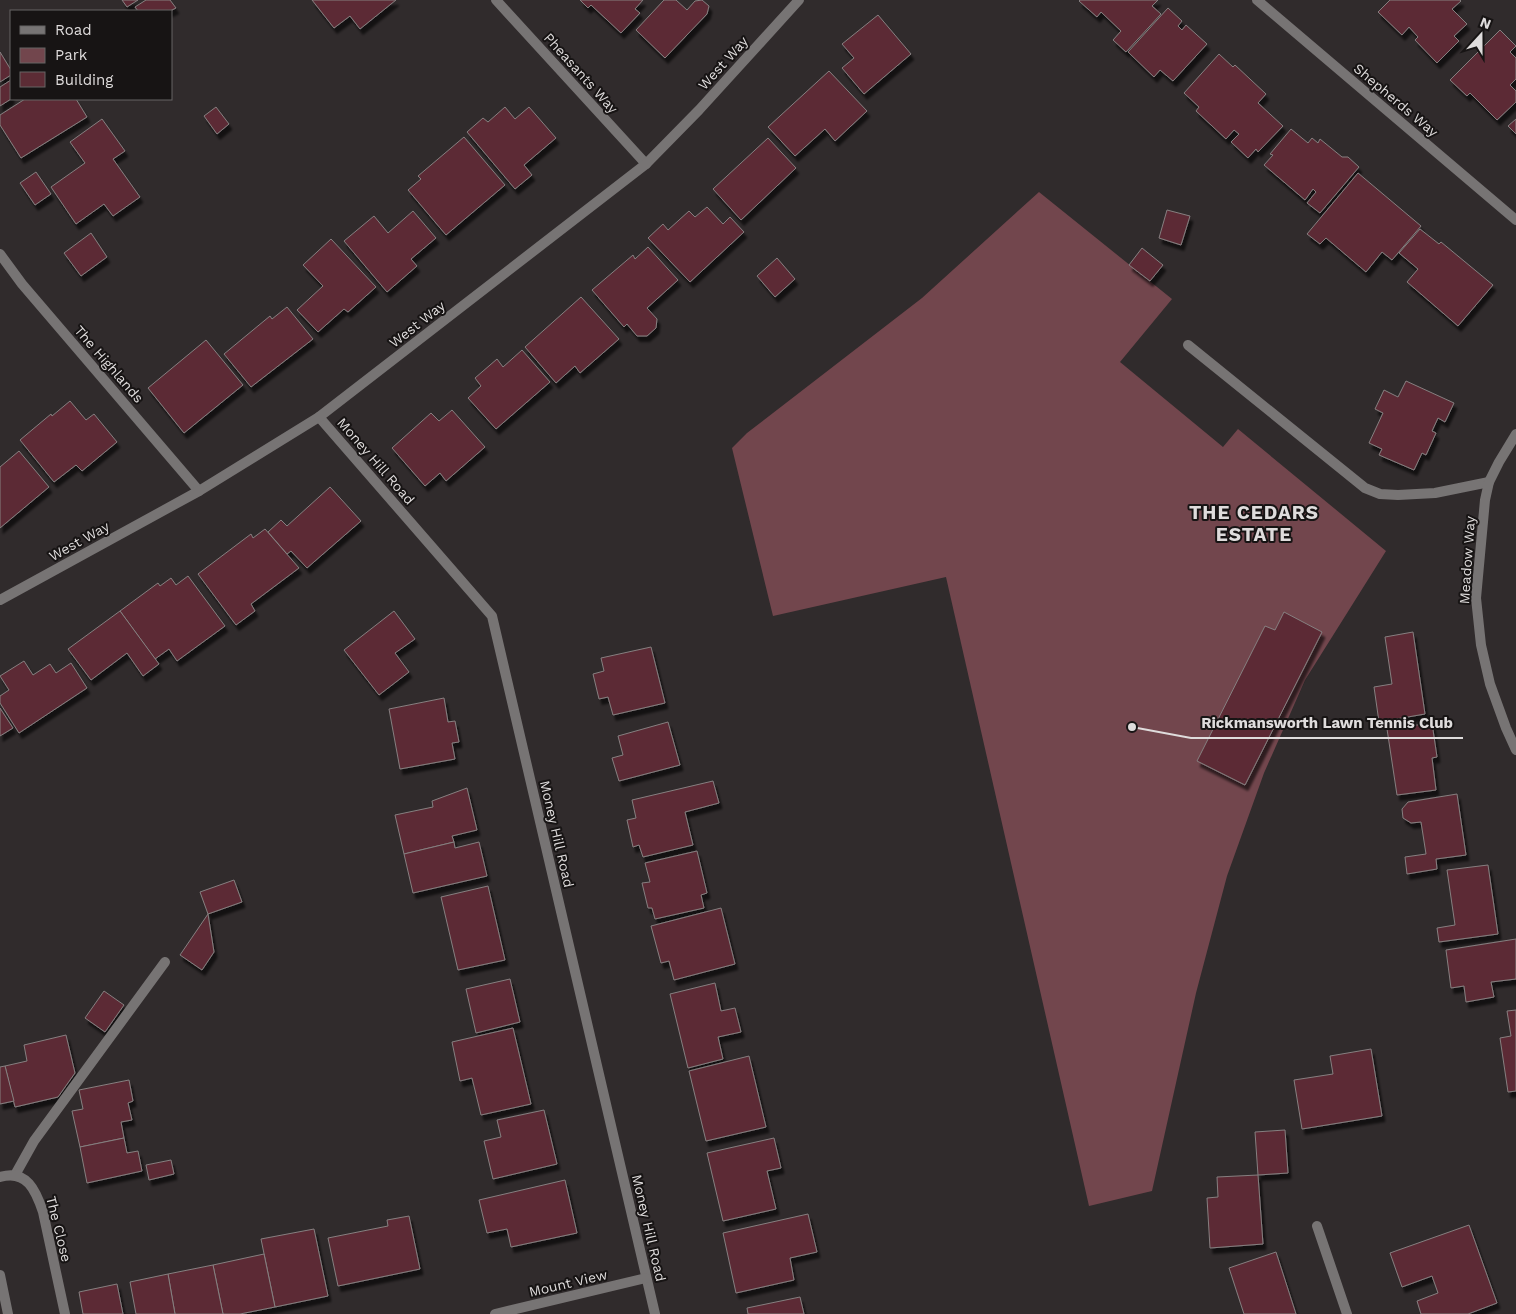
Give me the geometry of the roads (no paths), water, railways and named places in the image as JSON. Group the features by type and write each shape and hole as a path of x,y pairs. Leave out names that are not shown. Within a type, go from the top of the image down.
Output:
{"street":[{"name":"Pheasants Way","path":"496,0 646,164"},
{"name":"West Way","path":"0,600 199,491 319,417 646,164 699,110 799,0"},
{"name":"Shepherds Way","path":"1257,0 1516,220"},
{"name":"The Highlands","path":"0,254 22,284 199,491"},
{"path":"1188,345 1365,488 1380,494 1398,495 1436,493 1489,482"},
{"name":"Money Hill Road","path":"319,417 492,616 655,1314"},
{"name":"Meadow Way","path":"1516,434 1489,482 1485,500 1476,598 1481,645 1490,684 1516,750"},
{"path":"0,1177 15,1175 34,1142 166,962"},
{"name":"The Close","path":"15,1175 32,1185 44,1212 64,1314"},
{"path":"1317,1226 1347,1314"},
{"path":"0,1275 8,1314"},
{"name":"Mount View","path":"495,1314 646,1278"}],"place":[{"name":"Rickmansworth Lawn Tennis Club","path":"1132,727"}],"district":[{"name":"THE CEDARS ESTATE","path":"1254,523"}]}
